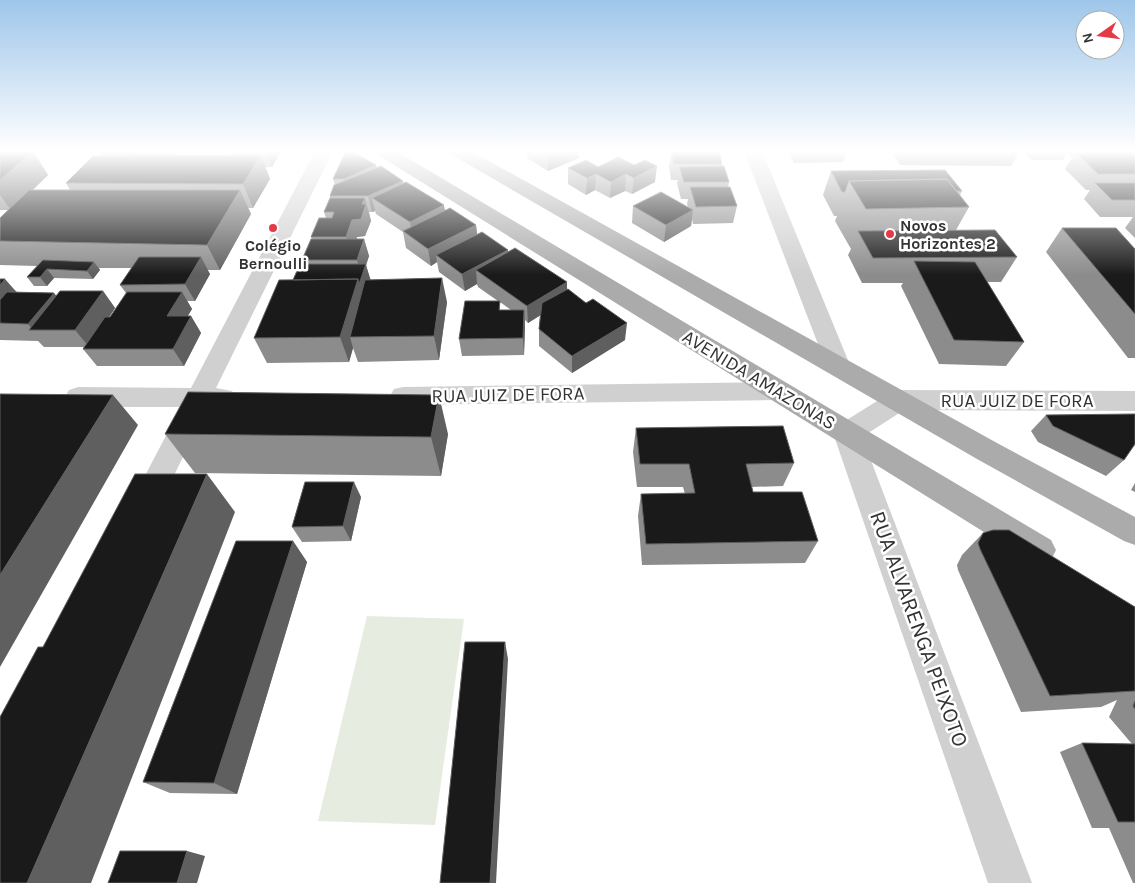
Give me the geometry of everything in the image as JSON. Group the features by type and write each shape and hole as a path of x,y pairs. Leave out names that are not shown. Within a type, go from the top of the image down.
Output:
{"main road":[{"name":"AVENIDA AMAZONAS","path":"451,192 1059,562"},
{"path":"531,192 838,365 855,377 1135,532"}],"street":[{"path":"131,531 303,192"},
{"path":"770,192 838,365"},
{"name":"RUA JUIZ DE FORA","path":"378,396 777,391"},
{"path":"50,397 249,397"},
{"path":"847,433 899,400"},
{"name":"RUA JUIZ DE FORA","path":"899,400 1135,401"},
{"name":"RUA ALVARENGA PEIXOTO","path":"847,433 1010,883"}],"shaded area":[{"path":"367,616 464,619 435,825 318,821"}],"building":[{"path":"27,192 239,192 207,245 0,241 0,218"},
{"path":"331,192 377,192 368,196 330,196"},
{"path":"384,192 423,192 444,205 410,222 372,198"},
{"path":"661,192 693,210 666,225 633,206"},
{"path":"692,192 732,192 737,206 696,207"},
{"path":"856,192 957,192 969,207 866,209"},
{"path":"1104,192 1135,192 1135,200 1112,200"},
{"path":"330,198 365,198 362,204 366,204 361,219 352,220 346,237 311,237 319,218 332,218 334,212 324,212"},
{"path":"450,208 476,225 428,249 403,231"},
{"path":"1062,228 1116,228 1135,249 1135,314"},
{"path":"995,230 1017,257 873,258 858,231"},
{"path":"482,232 508,250 462,274 436,255"},
{"path":"311,239 364,239 357,260 302,260"},
{"path":"515,248 567,282 527,306 476,270"},
{"path":"139,257 201,257 185,284 120,285"},
{"path":"43,260 94,262 87,271 47,269 40,277 27,277"},
{"path":"914,261 975,262 1024,342 954,340"},
{"path":"300,264 366,264 359,284 358,279 293,280"},
{"path":"442,278 434,336 350,337 365,280"},
{"path":"358,279 340,337 254,338 279,280"},
{"path":"568,289 586,303 593,299 627,323 572,356 539,329 542,303"},
{"path":"60,291 103,291 75,330 29,330"},
{"path":"7,292 54,293 28,324 0,323 0,300"},
{"path":"127,292 182,292 167,316 191,316 173,349 83,349 105,317 110,317"},
{"path":"465,301 500,301 499,310 524,310 523,338 459,339"},
{"path":"188,392 439,395 431,437 165,434"},
{"path":"0,394 113,395 0,575"},
{"path":"1135,414 1135,444 1124,460 1053,426 1046,415"},
{"path":"783,426 794,463 746,464 753,492 802,492 818,541 646,544 641,494 695,493 689,464 640,464 636,428"},
{"path":"135,474 207,474 27,883 0,883 0,717 38,647 43,647"},
{"path":"305,482 354,482 343,526 292,527"},
{"path":"993,530 1009,530 1135,607 1135,691 1050,696 980,549 978,543 983,533"},
{"path":"236,541 293,541 214,783 143,782"},
{"path":"465,642 505,642 490,883 440,883"},
{"path":"1082,743 1135,744 1135,822 1118,822"},
{"path":"120,851 187,851 177,883 108,883"}],"place":[{"name":"Colégio Bernoulli","path":"273,228"},
{"name":"Novos Horizontes 2","path":"890,234"}]}
